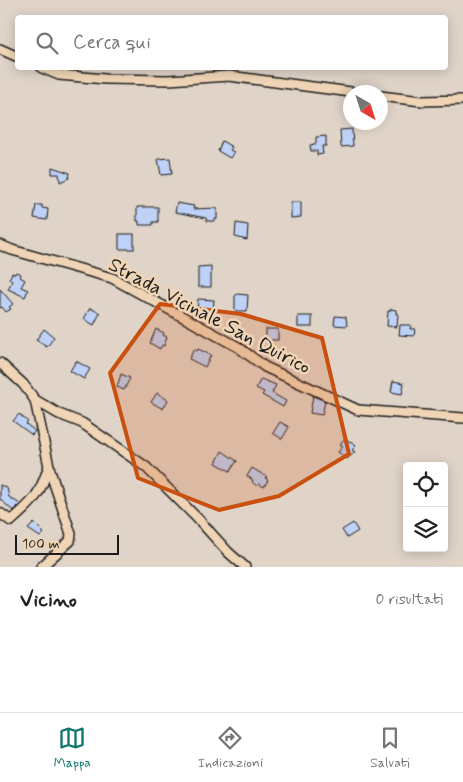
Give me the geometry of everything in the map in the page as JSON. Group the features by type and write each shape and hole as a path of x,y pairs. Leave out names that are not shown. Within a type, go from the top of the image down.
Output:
{"street":[{"path":"0,49 15,56"},
{"path":"47,70 59,75 105,79 168,80 229,76 343,91"},
{"path":"388,97 422,101 463,100"},
{"name":"Strada Vicinale San Quirico","path":"0,245 112,278 238,347 265,367 358,410 431,414 463,418"},
{"path":"0,363 23,384 35,400 59,414 82,423 146,466 200,520 228,552 246,567"},
{"path":"35,400 49,466 70,534 70,541 41,567"},
{"path":"0,513 11,521 30,504 40,490 49,466"}],"highlighted area":[{"path":"160,304 241,314 322,338 349,454 279,496 219,510 138,478 110,373"}],"building":[{"path":"340,130 352,130 353,146 341,147"},
{"path":"326,136 326,146 322,146 323,154 317,155 317,151 311,151 310,145 316,144 316,137"},
{"path":"222,141 232,147 230,150 234,152 230,158 218,151"},
{"path":"170,158 172,174 161,175 158,159"},
{"path":"52,167 70,173 69,178 60,182 59,174 52,174"},
{"path":"291,202 301,202 301,217 291,218"},
{"path":"177,203 194,206 193,209 217,208 217,219 215,221 207,221 206,218 175,212"},
{"path":"36,205 42,205 42,208 48,209 47,220 34,218"},
{"path":"137,207 158,207 158,222 153,222 153,225 139,225 139,221 137,221"},
{"path":"236,223 248,225 247,240 235,237"},
{"path":"119,234 134,234 134,249 119,249"},
{"path":"211,266 211,287 198,287 198,267"},
{"path":"16,272 21,274 20,277 25,280 21,287 28,290 25,297 8,289 12,281 9,279 12,273 15,274"},
{"path":"0,289 13,304 9,307 11,309 6,312 2,307 0,308"},
{"path":"237,294 248,295 247,311 235,311 235,296"},
{"path":"198,299 214,300 213,310 197,310"},
{"path":"90,308 100,313 94,325 84,319"},
{"path":"391,309 396,310 396,314 398,314 397,327 387,326 388,311"},
{"path":"298,316 312,316 312,327 298,327"},
{"path":"335,316 346,317 347,326 334,325"},
{"path":"400,325 411,325 410,329 415,329 414,336 399,335"},
{"path":"44,329 54,337 47,347 36,340"},
{"path":"156,329 167,337 164,346 162,345 160,349 150,343"},
{"path":"266,329 278,329 278,340 266,340"},
{"path":"194,349 211,355 205,367 189,359"},
{"path":"76,361 90,369 84,379 70,371"},
{"path":"121,374 130,378 124,390 117,387"},
{"path":"261,379 276,385 272,393 286,401 283,407 262,395 264,392 256,388"},
{"path":"393,381 404,383 402,394 391,392"},
{"path":"157,393 168,400 163,409 151,402"},
{"path":"313,396 325,401 322,415 310,413"},
{"path":"19,414 28,422 26,424 35,431 32,435 13,421"},
{"path":"280,422 289,427 282,439 273,433"},
{"path":"345,438 356,446 352,450 355,452 347,459 338,452 343,446 340,444"},
{"path":"222,451 237,461 230,471 216,463"},
{"path":"252,468 267,477 265,478 268,480 264,487 259,484 257,486 247,476"},
{"path":"0,485 7,488 9,497 20,504 13,511 0,499"},
{"path":"34,523 44,533 40,537 28,529"},
{"path":"353,523 358,531 347,538 342,530"}]}
